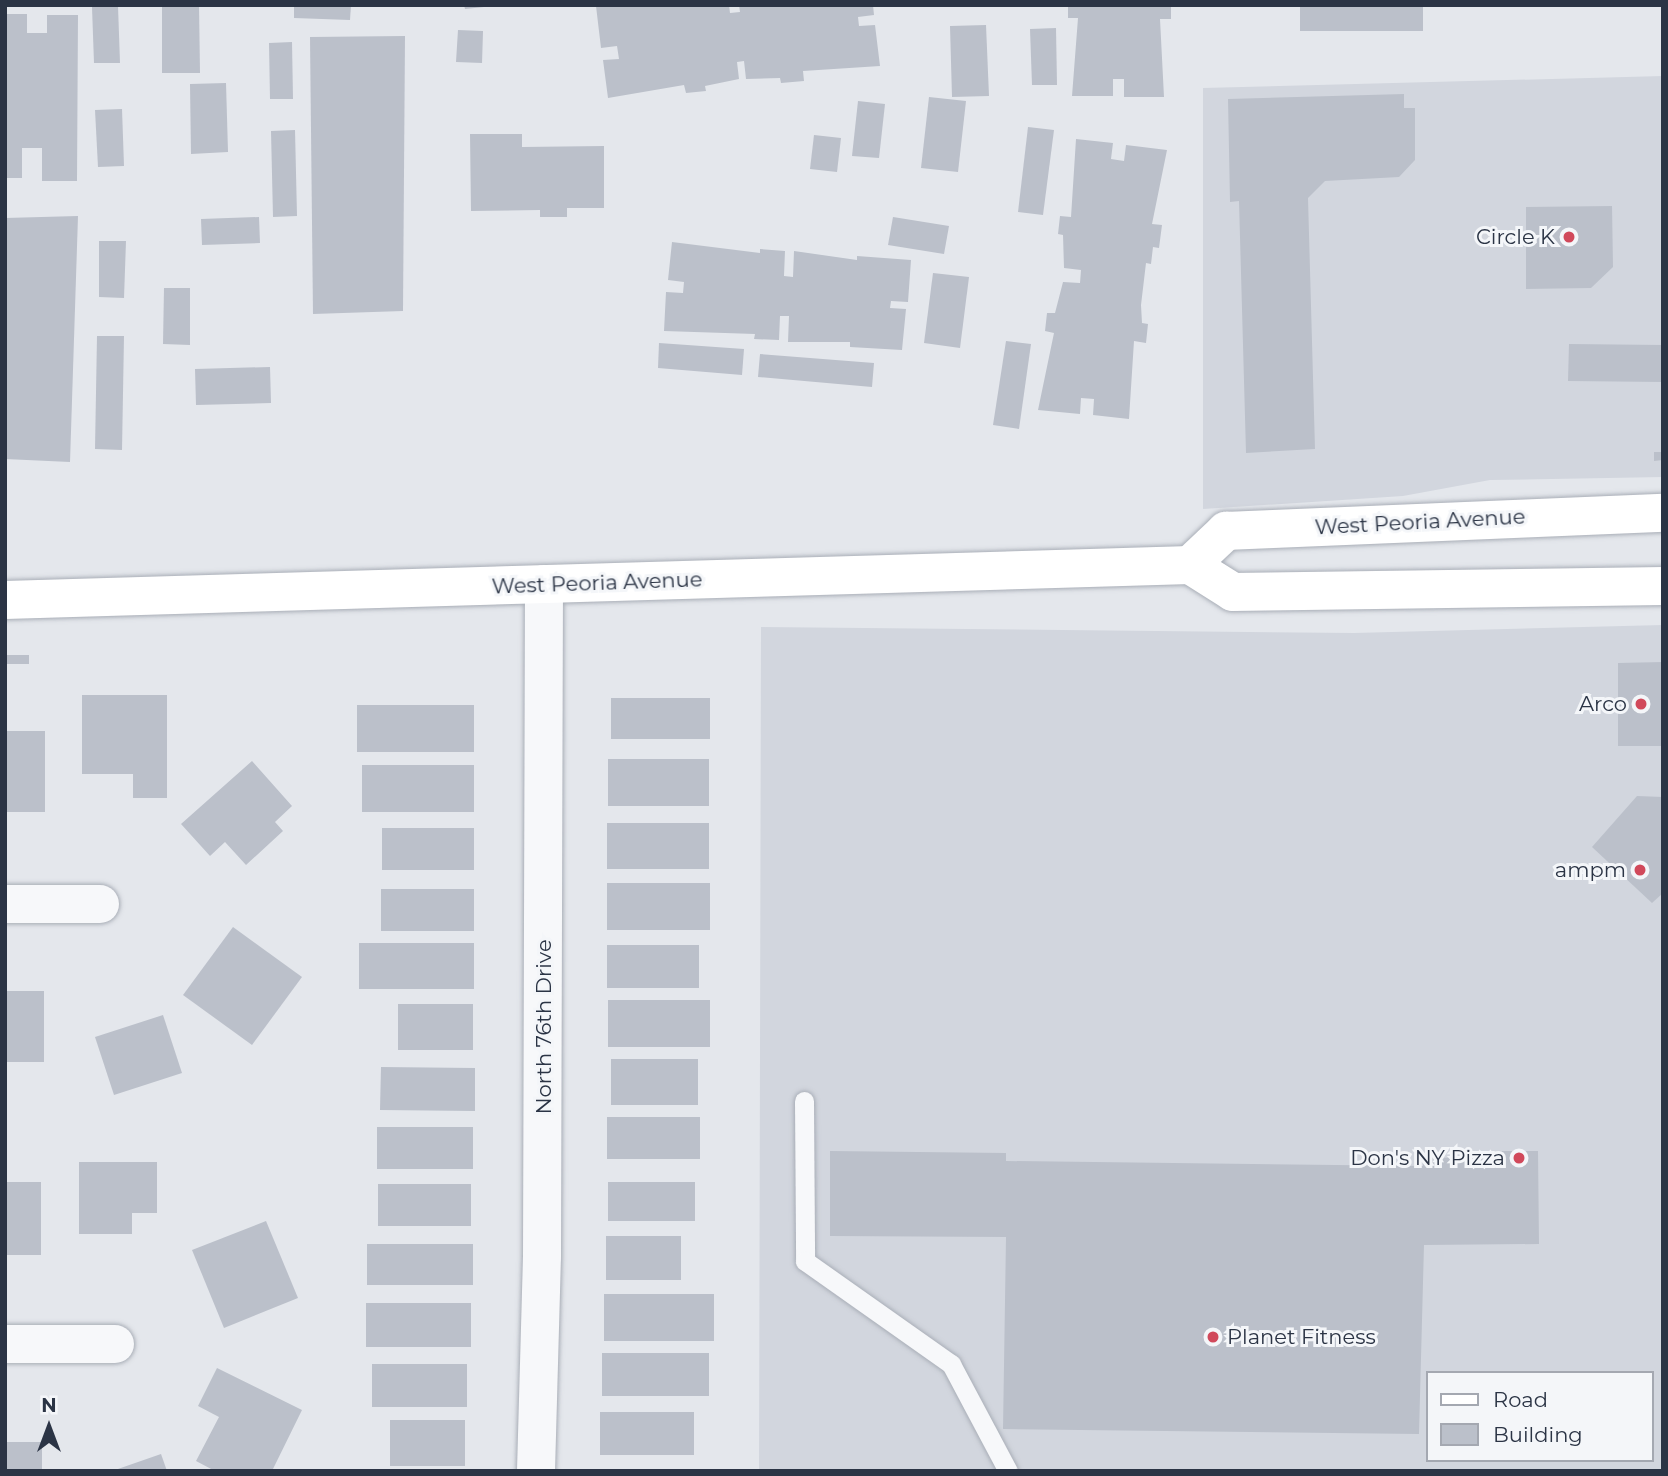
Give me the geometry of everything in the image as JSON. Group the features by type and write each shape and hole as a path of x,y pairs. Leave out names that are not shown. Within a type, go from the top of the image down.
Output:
{"main road":[{"name":"West Peoria Avenue","path":"5,600 1190,565 1226,531 1663,513"},
{"path":"1190,565 1233,592 1663,586"}],"street":[{"name":"North 76th Drive","path":"536,1471 542,1242 544,584"},
{"path":"5,904 100,904"},
{"path":"5,1344 115,1344"}],"lane":[{"path":"804,1101 805,1261 951,1363 1008,1471"}],"shaded area":[{"path":"1663,76 1663,477 1490,480 1403,496 1203,509 1203,88"},
{"path":"1663,625 1663,1471 759,1471 761,627 1354,633"}],"building":[{"path":"162,5 199,5 200,73 162,73"},
{"path":"294,5 351,5 350,20 294,18"},
{"path":"464,5 484,5 484,7 465,9"},
{"path":"729,5 730,13 740,12 739,5 873,5 874,15 858,17 859,26 875,25 880,66 803,71 804,81 781,83 780,78 746,79 744,61 737,62 739,79 705,86 706,91 686,93 684,85 608,98 603,60 619,59 617,46 601,48 596,6"},
{"path":"1068,5 1171,5 1171,19 1160,19 1164,97 1124,97 1124,79 1113,79 1113,96 1072,96 1078,18 1068,18"},
{"path":"1300,5 1423,5 1423,31 1300,31"},
{"path":"118,6 120,63 94,63 92,7"},
{"path":"5,14 27,14 27,33 47,33 47,15 78,15 77,181 42,181 42,148 22,148 22,178 5,178"},
{"path":"986,25 989,96 952,97 950,26"},
{"path":"1056,28 1057,85 1032,85 1030,29"},
{"path":"458,30 483,31 482,63 456,62"},
{"path":"405,36 403,311 313,314 310,37"},
{"path":"292,42 293,99 270,99 269,43"},
{"path":"226,83 228,152 191,154 190,84"},
{"path":"1404,94 1404,108 1415,108 1415,160 1399,177 1325,181 1308,198 1315,449 1246,453 1239,201 1230,202 1228,99"},
{"path":"929,97 966,101 958,172 921,168"},
{"path":"858,101 885,104 879,158 852,156"},
{"path":"122,109 124,166 98,167 95,110"},
{"path":"1028,127 1054,130 1043,215 1018,212"},
{"path":"295,130 297,216 273,217 271,131"},
{"path":"470,134 522,134 522,147 604,146 604,208 567,208 567,217 540,217 540,210 471,211"},
{"path":"814,135 841,138 837,172 810,169"},
{"path":"1076,139 1113,143 1111,159 1124,161 1126,145 1167,150 1152,224 1162,225 1159,248 1153,247 1151,264 1146,263 1141,305 1142,323 1148,324 1146,343 1134,341 1129,419 1093,415 1094,399 1081,398 1080,414 1038,410 1054,333 1045,331 1047,313 1055,313 1063,282 1080,283 1081,270 1064,268 1063,235 1058,234 1060,216 1071,217"},
{"name":"Circle K","path":"1612,206 1613,267 1591,288 1526,289 1526,207"},
{"path":"78,216 70,462 5,459 5,218"},
{"path":"259,217 260,243 202,245 201,219"},
{"path":"893,217 949,226 944,254 888,245"},
{"path":"99,241 126,241 124,298 99,297"},
{"path":"672,242 760,253 760,249 785,251 784,276 793,277 794,251 857,260 857,256 911,260 908,302 891,301 890,308 906,309 902,350 850,347 850,342 788,342 789,316 780,316 779,340 754,339 755,334 664,331 666,292 683,293 684,282 668,280"},
{"path":"933,273 969,277 960,348 924,343"},
{"path":"164,288 190,288 190,345 163,344"},
{"path":"97,336 124,336 122,450 95,449"},
{"path":"1006,341 1031,344 1019,429 993,425"},
{"path":"659,343 744,349 742,375 658,368"},
{"path":"1569,344 1663,345 1663,382 1568,381"},
{"path":"760,354 874,363 872,387 758,377"},
{"path":"270,367 271,403 196,405 195,369"},
{"path":"1654,452 1663,452 1663,460 1654,461"},
{"path":"6,655 29,655 29,664 6,664"},
{"name":"Arco","path":"1663,662 1663,746 1618,746 1618,663"},
{"path":"82,695 167,695 167,798 133,798 133,774 82,774"},
{"path":"611,698 710,698 710,739 611,739"},
{"path":"357,705 474,705 474,752 357,752"},
{"path":"5,731 45,731 45,812 5,812"},
{"path":"608,759 709,759 709,806 608,806"},
{"path":"252,761 292,806 275,822 283,831 246,865 225,842 210,856 181,824"},
{"path":"362,765 474,765 474,812 362,812"},
{"name":"ampm","path":"1637,796 1663,797 1663,893 1652,903 1592,847"},
{"path":"607,823 709,823 709,869 607,869"},
{"path":"382,828 474,828 474,870 382,870"},
{"path":"607,883 710,883 710,930 607,930"},
{"path":"381,889 474,889 474,931 381,931"},
{"path":"233,927 302,977 252,1045 183,995"},
{"path":"359,943 474,943 474,989 359,989"},
{"path":"607,945 699,945 699,988 607,988"},
{"path":"5,991 44,991 44,1062 5,1062"},
{"path":"608,1000 710,1000 710,1047 608,1047"},
{"path":"398,1004 473,1004 473,1050 398,1050"},
{"path":"163,1015 182,1073 114,1095 95,1037"},
{"path":"611,1059 698,1059 698,1105 611,1105"},
{"path":"381,1067 475,1068 475,1111 380,1110"},
{"path":"607,1117 700,1117 700,1159 607,1159"},
{"path":"377,1127 473,1127 473,1169 377,1169"},
{"name":"Planet Fitness","path":"830,1151 1006,1153 1006,1161 1423,1166 1423,1158 1500,1157 1500,1151 1538,1151 1539,1244 1424,1245 1419,1434 1003,1429 1006,1237 830,1236"},
{"path":"79,1162 157,1162 157,1213 132,1213 132,1234 79,1234"},
{"path":"5,1182 41,1182 41,1255 5,1255"},
{"path":"608,1182 695,1182 695,1221 608,1221"},
{"path":"378,1184 471,1184 471,1226 378,1226"},
{"path":"266,1221 298,1298 224,1328 192,1250"},
{"path":"606,1236 681,1236 681,1280 606,1280"},
{"path":"367,1244 473,1244 473,1285 367,1285"},
{"path":"604,1294 714,1294 714,1341 604,1341"},
{"path":"366,1303 471,1303 471,1347 366,1347"},
{"path":"602,1353 709,1353 709,1396 602,1396"},
{"path":"372,1364 467,1364 467,1407 372,1407"},
{"path":"217,1368 302,1410 272,1471 215,1471 196,1461 219,1417 198,1406"},
{"path":"600,1412 694,1412 694,1455 600,1455"},
{"path":"390,1420 465,1420 465,1466 390,1466"},
{"path":"5,1442 42,1442 42,1471 5,1471"},
{"path":"161,1454 167,1471 115,1471 115,1470"}],"place":[{"name":"Circle K","path":"1569,237"},
{"name":"Arco","path":"1641,704"},
{"name":"ampm","path":"1640,870"},
{"name":"Don's NY Pizza","path":"1519,1158"},
{"name":"Planet Fitness","path":"1213,1337"}]}
